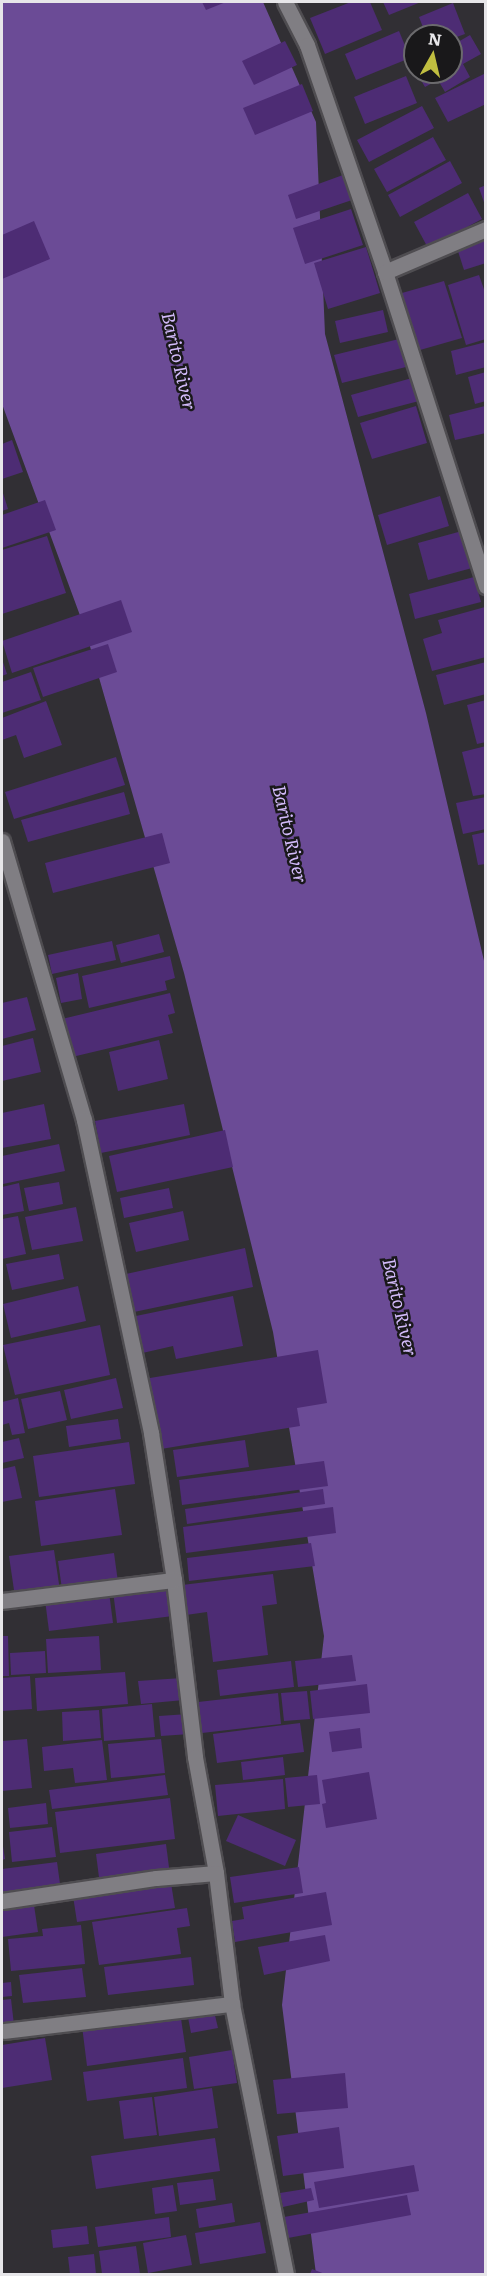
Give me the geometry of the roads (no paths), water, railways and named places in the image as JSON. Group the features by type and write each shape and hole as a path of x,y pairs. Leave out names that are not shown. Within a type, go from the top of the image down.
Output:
{"street":[{"path":"285,2 307,45 486,586"},
{"path":"384,272 486,229"},
{"path":"2,841 84,1120 151,1433 174,1580 195,1757 216,1872 232,2004 286,2274"},
{"path":"2,1601 174,1580"},
{"path":"2,1901 156,1878 216,1872"},
{"path":"4,2031 232,2004"}],"water":[{"name":"Barito River","path":"2,2 263,2 316,122 325,334 426,713 485,965 485,2274 316,2274 282,2005 324,1636 273,1332 184,973 85,629 2,404"}]}
